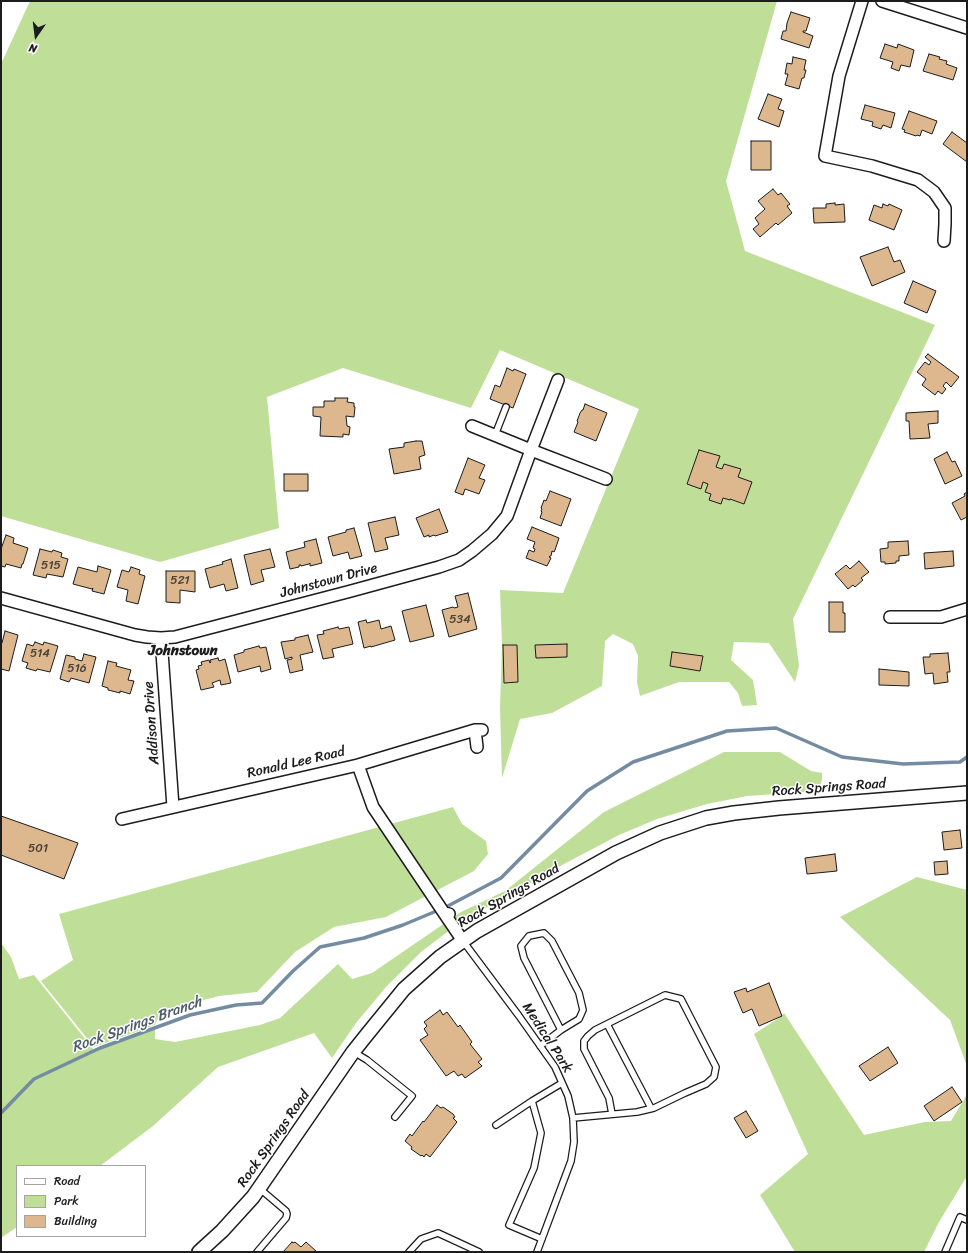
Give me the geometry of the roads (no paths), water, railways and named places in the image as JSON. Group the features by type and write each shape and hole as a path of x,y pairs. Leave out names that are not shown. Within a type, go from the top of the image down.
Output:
{"street":[{"path":"862,1 840,76 824,156 872,166 918,180 934,192 944,208 944,241"},
{"path":"882,1 967,28"},
{"name":"Johnstown Drive","path":"1,598 147,638 175,637 439,567 460,560 492,534 507,516 530,450 558,380"},
{"path":"472,426 606,479"},
{"path":"890,617 940,617 967,609"},
{"name":"Addison Drive","path":"161,638 173,806"},
{"name":"Ronald Lee Road","path":"122,819 173,806 358,765 479,730 477,747"},
{"path":"358,765 373,807 446,913 463,941"},
{"name":"Rock Springs Road","path":"199,1252 222,1231 253,1197 354,1052 404,989 440,957 477,931 603,860 660,833 706,818 779,808 967,793"}],"lane":[{"path":"495,435 506,407"},
{"path":"540,1046 561,1030 579,1019 583,1010 579,993 552,941 544,933 529,936 521,946 524,958 561,1030"},
{"name":"Medical Park","path":"463,941 555,1067 568,1096 574,1118 574,1142 571,1161 537,1252"},
{"path":"574,1118 637,1112 654,1108 706,1084 714,1077 716,1067 681,999 665,995 607,1024 588,1036 584,1041 584,1049 609,1098 612,1114"},
{"path":"607,1024 651,1108"},
{"path":"354,1052 412,1096 395,1117"},
{"path":"496,1125 532,1101 562,1084"},
{"path":"532,1101 541,1133 534,1168 509,1225 542,1239"},
{"path":"257,1252 286,1218 287,1214 286,1211 259,1188"},
{"path":"945,1252 960,1217 967,1220"},
{"path":"409,1252 421,1239 438,1233 479,1252"}],"waterway":[{"name":"Rock Springs Branch","path":"1,1113 34,1079 100,1048 190,1015 236,1005 262,1003 293,971 320,947 364,938 403,925 446,907 501,878 587,791 633,762 727,731 776,728 842,757 903,764 960,762 967,757"}],"district":[{"name":"Johnstown","path":"183,651"}]}
